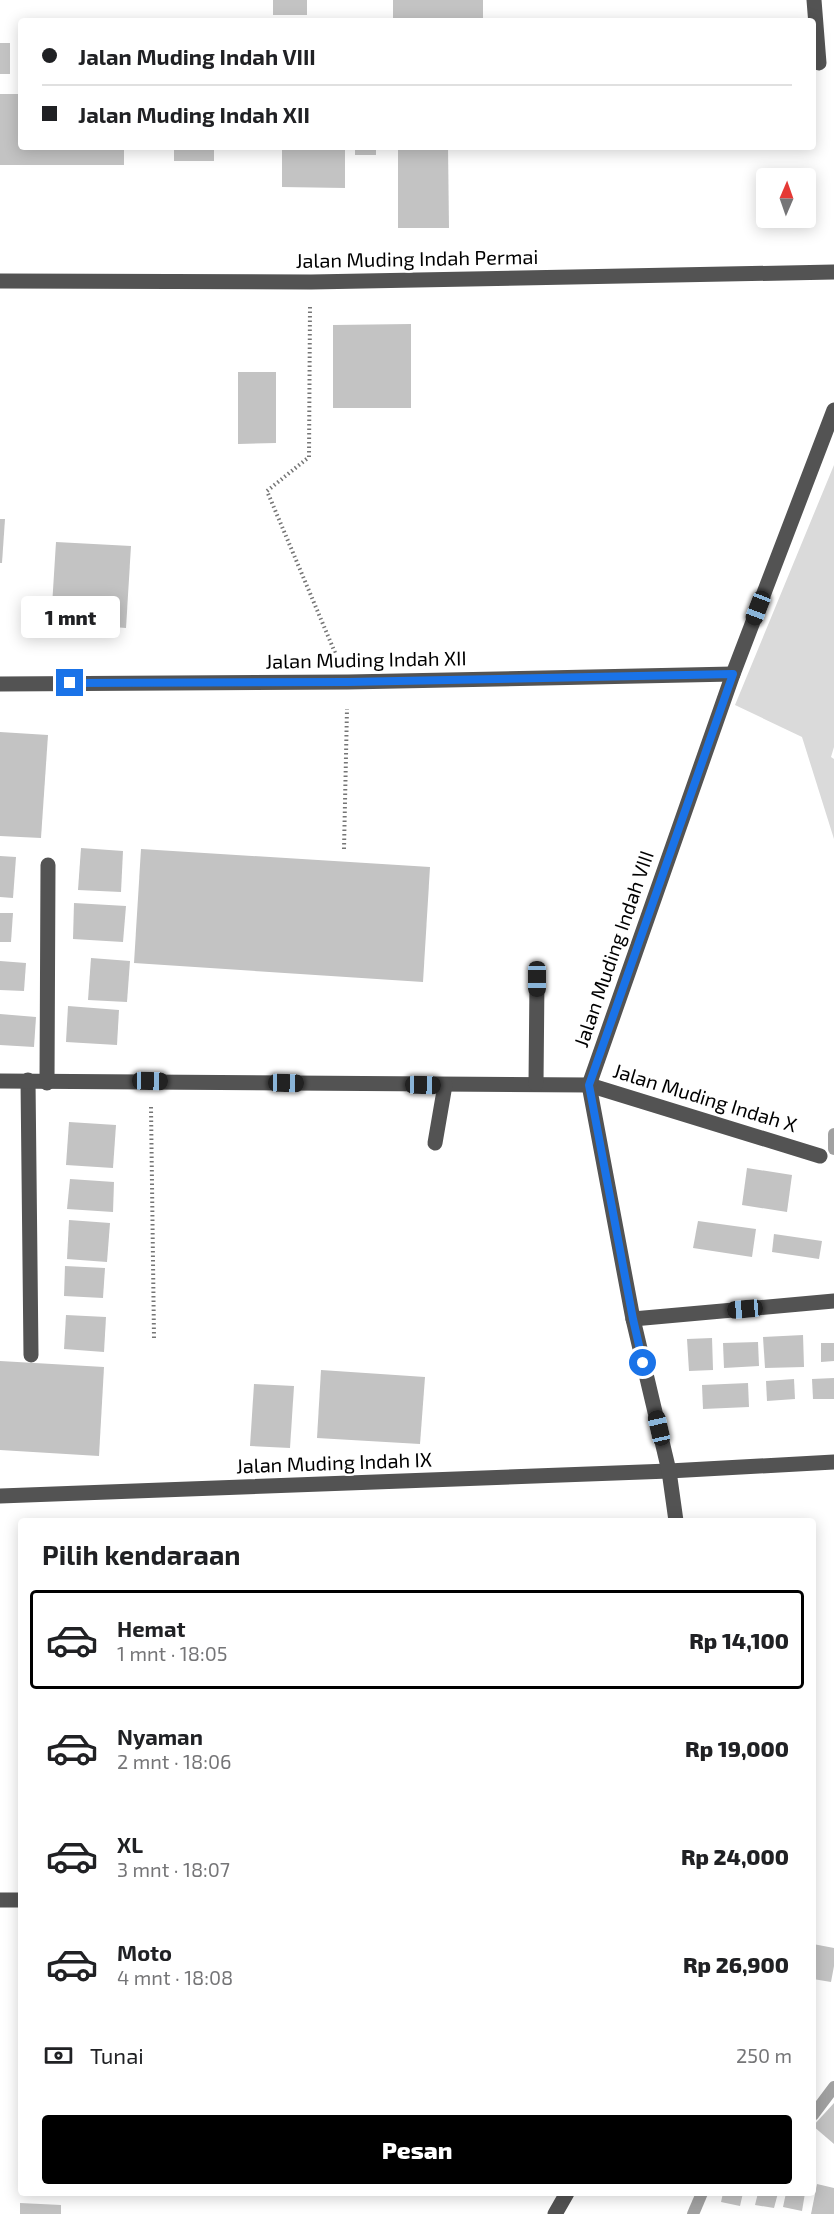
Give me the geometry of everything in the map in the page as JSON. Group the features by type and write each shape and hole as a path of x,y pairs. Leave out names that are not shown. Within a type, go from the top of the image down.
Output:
{"street":[{"path":"814,0 815,18"},
{"path":"816,25 819,63"},
{"name":"Jalan Muding Indah Permai","path":"0,281 311,282 834,272"},
{"name":"Jalan Muding Indah VIII","path":"676,1518 669,1471 633,1319 589,1085 733,674 834,410"},
{"name":"Jalan Muding Indah XII","path":"0,684 348,682 733,674"},
{"path":"47,1083 48,865"},
{"path":"536,1084 537,979"},
{"path":"28,1080 31,1355"},
{"name":"Jalan Muding Indah X","path":"0,1081 589,1085 820,1156"},
{"path":"435,1143 446,1085"},
{"path":"633,1319 834,1300"},
{"name":"Jalan Muding Indah IX","path":"0,1496 669,1471 834,1462"},
{"path":"0,1900 18,1900"},
{"path":"555,2214 565,2196"}],"path":[{"path":"311,282 309,457 267,491 348,682 344,849"},
{"path":"150,1081 154,1338"}],"shaded area":[{"path":"834,465 834,747 831,757 834,759 834,839 802,737 735,705"}],"building":[{"path":"273,0 307,0 307,15 273,15"},
{"path":"393,0 483,0 483,18 393,18"},
{"path":"0,43 10,43 10,74 0,74"},
{"path":"0,94 18,94 18,150 124,150 124,165 0,165"},
{"path":"174,150 214,150 214,161 174,161"},
{"path":"282,150 345,150 345,188 282,187"},
{"path":"355,150 376,150 376,155 355,155"},
{"path":"398,150 448,150 449,228 398,228"},
{"path":"411,324 411,408 333,408 333,325"},
{"path":"238,372 276,372 276,443 238,444"},
{"path":"0,519 5,519 2,563 0,563"},
{"path":"56,542 131,546 126,628 51,622"},
{"path":"0,732 48,735 41,838 0,836"},
{"path":"81,848 123,851 121,892 78,890"},
{"path":"141,849 430,867 423,982 134,963"},
{"path":"0,856 16,857 13,898 0,897"},
{"path":"74,903 126,906 123,942 73,939"},
{"path":"0,913 13,913 11,942 0,942"},
{"path":"91,958 130,961 127,1002 88,1000"},
{"path":"0,961 26,963 24,991 0,990"},
{"path":"68,1006 119,1010 117,1045 66,1042"},
{"path":"0,1014 36,1017 34,1047 0,1045"},
{"path":"69,1122 116,1125 113,1168 66,1165"},
{"path":"747,1168 792,1175 787,1212 742,1205"},
{"path":"70,1179 114,1182 113,1212 67,1209"},
{"path":"69,1220 110,1223 107,1262 67,1259"},
{"path":"698,1221 756,1229 752,1257 693,1248"},
{"path":"774,1234 822,1241 819,1259 772,1252"},
{"path":"65,1266 105,1268 103,1298 64,1296"},
{"path":"66,1315 106,1317 104,1352 64,1349"},
{"path":"803,1335 804,1367 765,1368 763,1337"},
{"path":"712,1338 713,1370 689,1371 687,1339"},
{"path":"758,1342 759,1366 724,1368 723,1343"},
{"path":"821,1343 834,1343 834,1361 821,1362"},
{"path":"0,1361 104,1367 99,1456 0,1450"},
{"path":"321,1370 425,1377 420,1444 317,1438"},
{"path":"834,1378 834,1399 813,1399 812,1379"},
{"path":"794,1379 795,1399 767,1401 766,1381"},
{"path":"748,1383 749,1407 703,1409 702,1385"},
{"path":"254,1384 294,1386 290,1448 250,1446"},
{"path":"816,1945 834,1948 831,1982 816,1980"},
{"path":"834,2103 834,2144 816,2129 816,2123"},
{"path":"817,2184 834,2188 834,2214 811,2214"},
{"path":"722,2196 742,2196 740,2206 721,2202"},
{"path":"757,2196 777,2196 774,2208 755,2205"},
{"path":"785,2196 804,2196 802,2211 783,2207"},
{"path":"20,2203 61,2205 61,2214 20,2214"}],"waterway":[{"path":"834,1134 834,1149"},
{"path":"816,2111 834,2087"},
{"path":"693,2214 701,2196"}],"route":[{"path":"70,683 348,682 733,674 589,1085 643,1363"}]}
